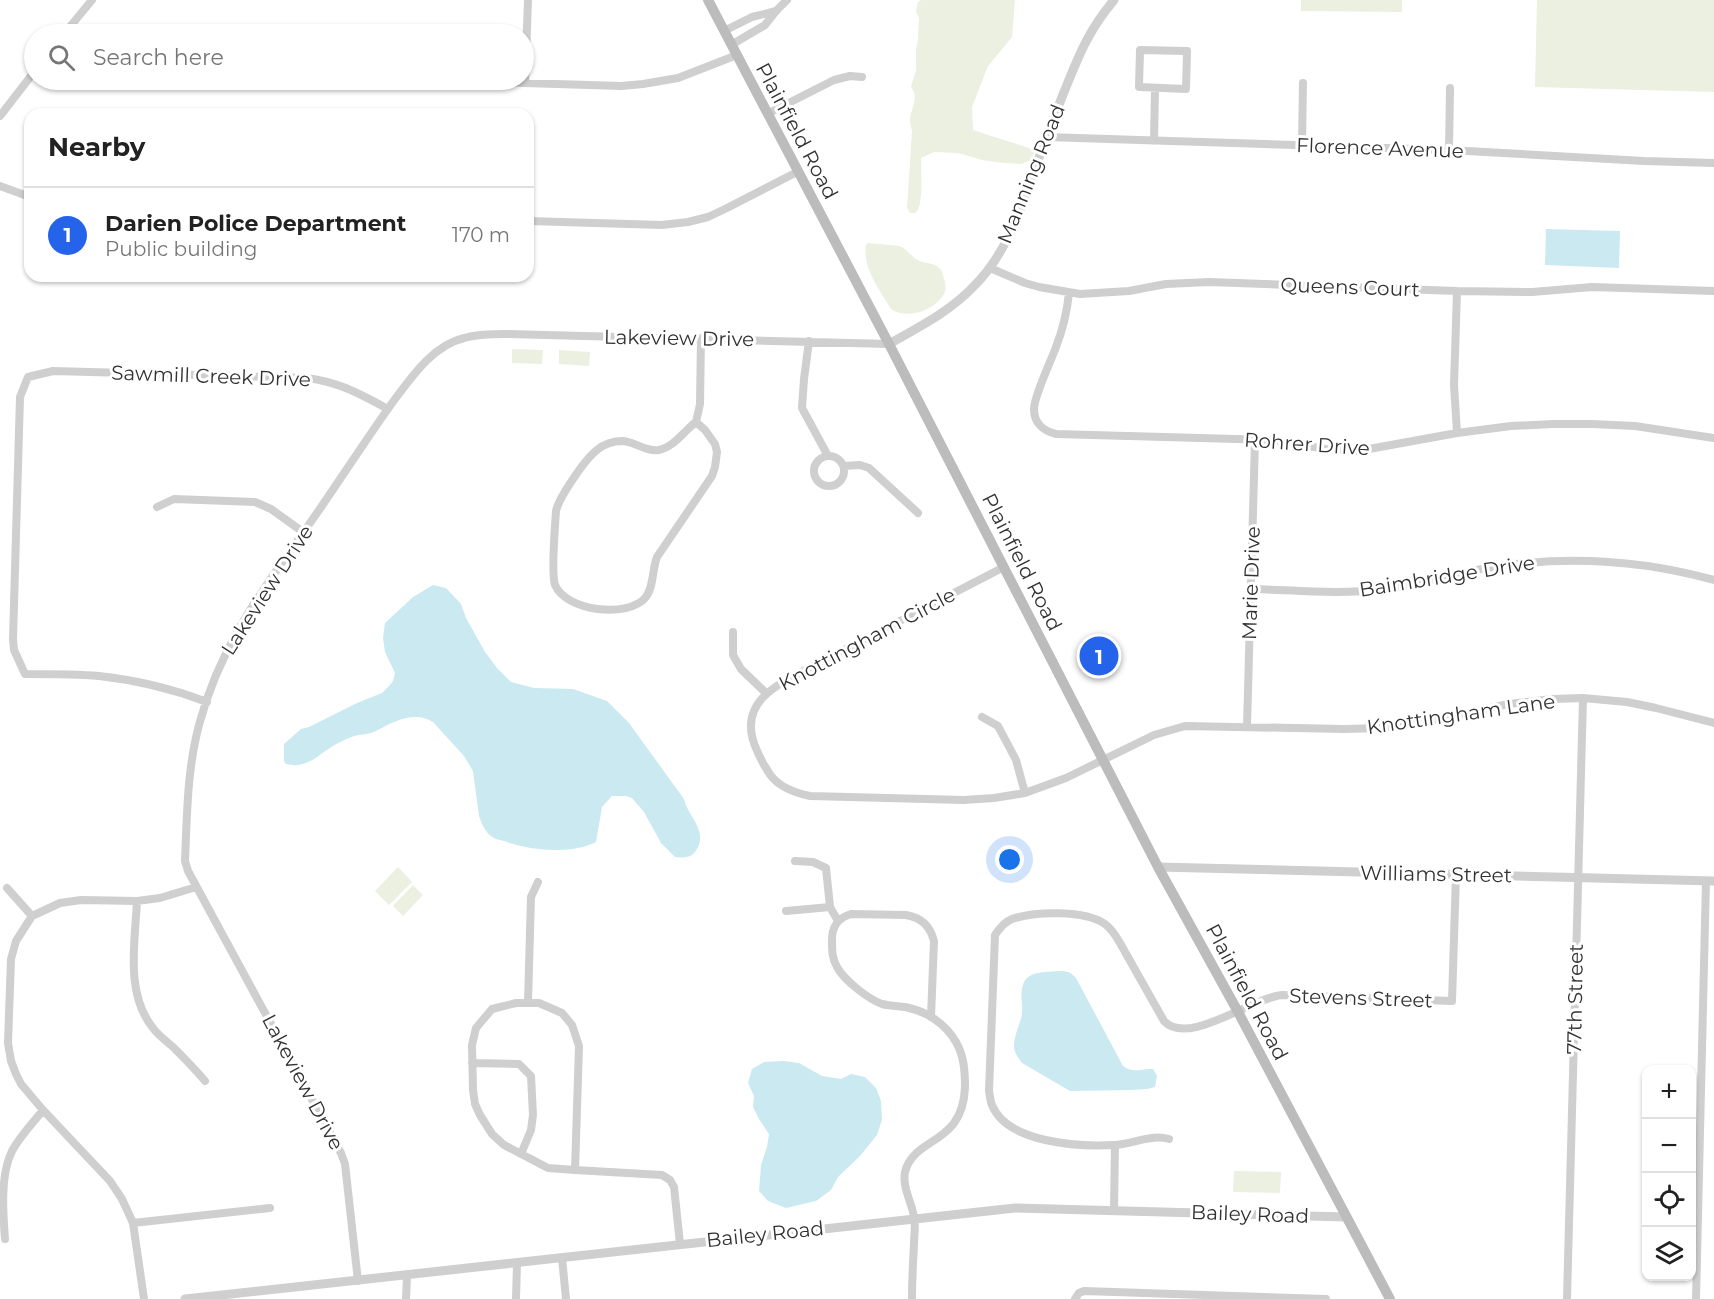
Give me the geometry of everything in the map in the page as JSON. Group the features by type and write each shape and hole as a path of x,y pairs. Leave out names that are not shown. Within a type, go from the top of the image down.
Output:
{"main road":[{"name":"Plainfield Road","path":"708,0 889,344 1158,867 1237,1010 1390,1299"}],"street":[{"path":"74,24 92,0"},
{"path":"527,24 528,0"},
{"path":"534,83 621,86 662,82 686,75 734,50 765,25 787,0"},
{"name":"Manning Road","path":"889,344 949,309 975,286 990,268 1019,213 1083,44 1092,27 1113,0"},
{"path":"724,31 752,17 776,11"},
{"path":"1140,50 1187,51 1186,89 1155,88 1139,87 1140,50"},
{"path":"767,114 834,80 850,76 862,77"},
{"path":"1302,145 1303,83"},
{"path":"0,116 24,85"},
{"path":"1154,141 1155,88"},
{"path":"1449,150 1450,88"},
{"name":"Florence Avenue","path":"1046,137 1449,150 1714,163"},
{"path":"534,221 662,225 688,222 708,217 797,172"},
{"path":"0,186 24,195"},
{"name":"Queens Court","path":"990,268 1025,283 1080,294 1129,291 1166,284 1209,282 1456,291 1532,292 1592,287 1714,291"},
{"path":"1456,291 1454,385 1457,433"},
{"name":"Rohrer Drive","path":"1070,293 1061,334 1034,405 1036,419 1044,429 1056,434 1273,440 1326,449 1358,451 1457,433 1530,425 1592,424 1654,428 1714,438"},
{"name":"Lakeview Drive","path":"358,1281 345,1164 341,1152 196,887 185,861 188,796 196,738 218,668 241,623 388,409 424,363 446,346 463,338 506,334 889,344"},
{"path":"696,422 715,444 717,452 715,467 712,476 657,557 650,591 646,597 632,607 617,610 586,606 569,600 559,591 553,574 557,505 594,452 605,445 623,441 647,449 659,450 672,444 696,422 700,404 701,338"},
{"path":"809,341 802,408 828,456"},
{"name":"Sawmill Creek Drive","path":"207,702 119,679 85,675 25,674 14,650 13,639 20,397 28,377 53,371 307,378 339,385 388,409"},
{"name":"Marie Drive","path":"1247,726 1255,440"},
{"path":"828,456 838,458 844,466 843,476 837,483 828,486 820,482 815,474 816,464 828,456"},
{"path":"844,466 860,465 869,468 918,513"},
{"path":"158,507 174,498 255,502 271,509 303,532"},
{"name":"Baimbridge Drive","path":"1251,589 1371,590 1501,566 1563,561 1628,564 1714,580"},
{"name":"Knottingham Circle","path":"1004,567 784,681 766,693 752,717 752,739 759,756 772,777 794,792 810,796 964,800 1025,793 1066,778 1104,760"},
{"path":"734,632 733,655 741,669 766,693"},
{"name":"Knottingham Lane","path":"1104,760 1147,737 1175,728 1196,725 1381,728 1420,723 1509,704 1553,699 1583,698 1627,702 1714,723"},
{"name":"77th Street","path":"1567,1299 1583,698"},
{"path":"982,717 998,726 1016,760 1025,793"},
{"path":"795,861 813,862 826,868 830,907 838,921"},
{"name":"Williams Street","path":"1158,867 1710,881"},
{"name":"Stevens Street","path":"1115,1145 1049,1142 1035,1138 1015,1128 1002,1118 992,1105 989,1091 993,962 995,935 1002,926 1011,920 1060,912 1097,920 1106,925 1114,932 1158,1012 1168,1025 1181,1029 1222,1018 1271,996 1452,1001 1456,874"},
{"path":"1696,1299 1710,881"},
{"path":"528,1002 531,897 538,882"},
{"path":"144,1299 133,1223 122,1199 110,1181 43,1110 21,1084 16,1074 8,1043 11,958 16,941 32,916 48,908 68,901 136,901 160,898 196,887"},
{"path":"7,888 32,916"},
{"path":"136,901 134,975 140,1005 152,1028 205,1081"},
{"path":"786,911 830,907"},
{"path":"912,1299 915,1218 904,1180 908,1164 916,1154 954,1124 964,1098 965,1070 960,1050 950,1033 932,1017 916,1010 877,1002 845,978 837,968 831,952 832,931 838,921 851,914 873,914 906,915 918,918 925,923 934,941 932,1017"},
{"path":"575,1170 578,1040 572,1026 562,1013 539,1004 528,1002 492,1008 474,1033 472,1063 475,1104 492,1134 504,1145 548,1168 575,1170 662,1175 670,1180 674,1187 680,1244"},
{"path":"472,1063 519,1064 531,1076 533,1115 531,1130 521,1154"},
{"path":"4,1239 5,1179 8,1161 17,1143 43,1110"},
{"path":"1114,1210 1115,1145 1160,1137 1169,1139"},
{"path":"133,1223 270,1208"},
{"name":"Bailey Road","path":"185,1299 257,1295 407,1275 1015,1208 1347,1217"},
{"path":"562,1258 566,1299"},
{"path":"516,1299 517,1263"},
{"path":"406,1299 407,1275"},
{"path":"1075,1299 1079,1293 1084,1291 1222,1298 1326,1299"}],"green space":[{"path":"921,0 1015,0 1012,37 988,66 972,107 973,130 1035,150 1031,160 1021,164 982,160 958,153 934,152 921,158 920,205 916,212 910,213 907,208 912,131 910,117 915,99 911,87 916,70 918,40 919,18 916,11 918,2"},
{"path":"1301,0 1402,0 1402,12 1301,11"},
{"path":"1537,0 1714,0 1714,92 1535,87"},
{"path":"868,243 900,246 918,260 937,266 941,270 946,287 940,300 927,309 912,314 891,309 869,270 865,254"},
{"path":"512,349 543,350 542,364 512,363"},
{"path":"559,350 590,352 589,366 559,364"},
{"path":"398,867 412,882 389,905 375,891"},
{"path":"413,885 423,895 403,916 393,906"},
{"path":"1234,1171 1281,1172 1280,1193 1233,1192"}],"water":[{"path":"1546,229 1620,231 1619,268 1545,265"},
{"path":"433,585 446,588 461,604 485,652 511,682 534,688 573,689 607,701 629,723 684,799 699,829 700,842 693,854 675,857 661,843 644,812 632,798 626,796 612,796 602,807 596,842 586,846 563,850 537,849 494,838 485,829 479,816 473,771 464,756 433,722 419,717 396,721 373,732 352,737 308,762 286,764 284,744 301,729 382,693 390,685 395,673 385,652 383,638 385,623 413,597"},
{"path":"1069,972 1076,978 1123,1066 1134,1070 1153,1069 1157,1076 1155,1087 1131,1090 1070,1091 1022,1063 1015,1053 1014,1046 1022,1014 1024,982 1034,974"},
{"path":"764,1062 799,1063 822,1076 841,1079 851,1074 865,1077 876,1088 881,1101 882,1120 877,1135 860,1156 838,1177 831,1190 816,1201 786,1208 768,1201 759,1191 761,1165 769,1134 753,1107 754,1096 748,1083 752,1069"}],"place":[{"name":"Darien Police Department","path":"1099,656"}]}
